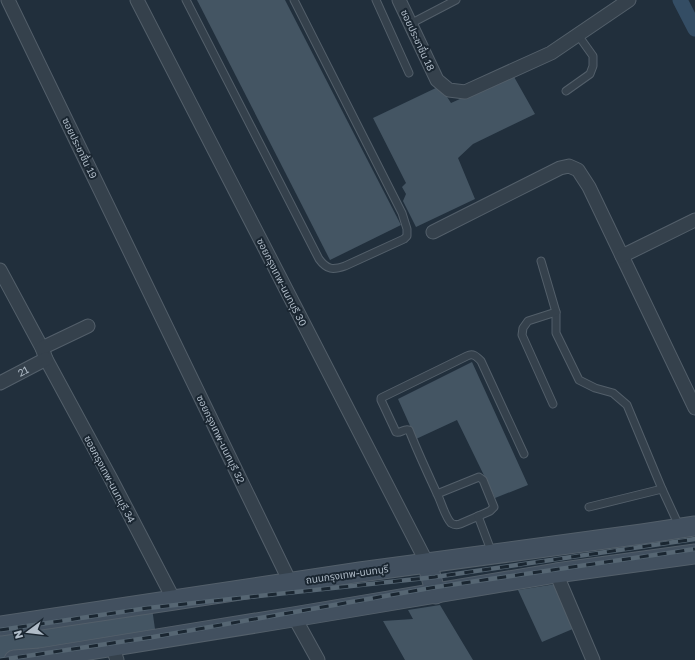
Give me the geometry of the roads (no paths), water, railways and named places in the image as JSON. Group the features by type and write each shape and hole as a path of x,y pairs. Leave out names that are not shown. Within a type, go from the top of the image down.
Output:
{"main road":[{"name":"ถนนกรุงเทพ-นนทบุรี","path":"0,626 290,582 687,527"},
{"path":"14,660 40,659 87,652 114,653 292,617 556,573 695,554"},
{"path":"427,563 436,594"}],"street":[{"name":"ซอยประชาชื่น 19","path":"8,0 152,296"},
{"name":"ซอยกรุงเทพ-นนทบุรี 30","path":"137,0 427,563"},
{"name":"ซอยประชาชื่น 18","path":"399,0 437,80 448,90 465,92 551,53 578,36"},
{"path":"578,36 629,0"},
{"path":"433,232 552,171 569,166 578,170 589,187 695,408"},
{"path":"622,256 695,220"},
{"name":"ซอยกรุงเทพ-นนทบุรี 34","path":"0,270 174,600"},
{"name":"ซอยกรุงเทพ-นนทบุรี 32","path":"152,296 290,582"},
{"name":"21","path":"0,382 88,326"},
{"path":"556,573 593,660"},
{"path":"292,617 297,622 318,660"}],"lane":[{"path":"186,0 319,259 324,266 336,269 404,239 407,236 407,229 402,213 294,0"},
{"path":"376,0 409,73"},
{"path":"410,24 456,0"},
{"path":"566,91 590,74 593,66 593,56 578,36"},
{"path":"541,261 556,312 556,333 579,380 595,388 613,393 626,405 662,489 687,527"},
{"path":"553,404 522,335 523,328 528,321 556,312"},
{"path":"437,494 481,477 494,507 490,511 460,524 453,524 448,519 437,494 409,430 396,432 381,398 466,356 472,354 481,361 524,454"},
{"path":"589,507 662,489"},
{"path":"478,516 492,554"}],"waterway":[{"path":"680,0 695,29"}],"railway":[{"path":"0,630 148,608 435,577 695,539"},
{"path":"0,660 153,637 436,587 695,549"}]}
